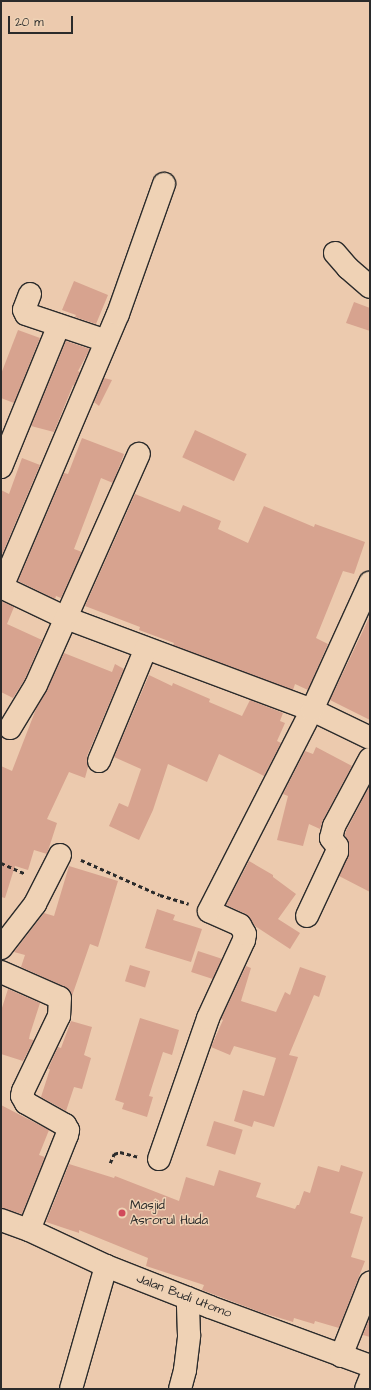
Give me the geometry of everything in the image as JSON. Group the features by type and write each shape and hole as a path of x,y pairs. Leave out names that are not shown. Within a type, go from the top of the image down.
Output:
{"street":[{"path":"164,184 118,314 1,587 66,618 312,710 370,738"},
{"path":"335,253 348,268 370,287"},
{"path":"30,294 24,310 26,314 106,342"},
{"path":"1,467 59,325"},
{"path":"10,728 36,685 139,454"},
{"path":"159,1159 208,1018 244,940 245,934 240,925 209,911 312,710 370,583"},
{"path":"99,761 146,648"},
{"path":"307,916 337,852 337,846 330,838 334,826 370,759"},
{"path":"1,948 35,904 60,854"},
{"path":"1,972 60,998 59,1016 22,1096 26,1104 65,1125 67,1135 29,1230"},
{"name":"Jalan Budi Utomo","path":"1,1220 29,1230 106,1266 370,1366"},
{"path":"71,1389 106,1266"},
{"path":"341,1356 370,1283"},
{"path":"180,1389 185,1370 190,1335 188,1298"},
{"path":"366,1389 370,1379"}],"path":[{"path":"60,854 69,855 160,895 209,911"},
{"path":"1,863 46,883"},
{"path":"110,1163 114,1154 120,1152 156,1161 159,1159"}],"building":[{"path":"74,281 108,295 96,324 75,317 76,315 62,310"},
{"path":"354,302 370,308 370,331 346,323"},
{"path":"18,330 40,338 14,403 1,398 1,374"},
{"path":"66,341 90,349 78,371 80,372 74,386 73,385 54,432 31,426"},
{"path":"104,378 112,380 99,406 94,402"},
{"path":"195,430 247,454 234,481 182,457"},
{"path":"82,438 124,454 113,483 101,478 74,549 82,552 61,598 56,596 55,599 18,581 64,473 68,474"},
{"path":"22,458 40,465 1,557 1,490 9,494"},
{"path":"135,494 180,512 183,505 221,521 218,529 248,543 264,506 314,527 315,524 365,542 354,574 343,571 316,638 328,644 308,690 295,684 293,690 173,645 174,643 139,630 140,627 85,606"},
{"path":"1,601 14,607 7,624 42,640 25,679 13,698 1,692"},
{"path":"370,616 370,720 330,700"},
{"path":"64,653 112,672 115,664 124,669 87,756 88,767 85,778 69,772 47,819 57,823 47,854 34,850 28,870 15,866 5,898 1,897 1,766 12,771 36,709 47,690"},
{"path":"149,675 172,686 173,683 210,699 209,702 242,716 250,700 283,713 280,721 285,723 277,741 281,743 264,776 219,754 207,782 168,764 153,810 139,840 109,826 119,803 128,807 141,769 114,757"},
{"path":"316,747 352,766 323,820 320,829 309,824 303,846 277,840 288,796 283,794 305,751 313,754"},
{"path":"370,785 370,892 339,876 349,852 349,846 345,835 346,831"},
{"path":"249,861 273,875 273,877 296,894 278,919 300,933 290,949 255,926 246,914 226,905"},
{"path":"69,866 118,881 98,947 90,944 72,996 70,991 65,987 21,967 25,955 14,952 44,913 54,916"},
{"path":"157,909 175,915 173,920 202,929 191,962 145,948"},
{"path":"198,951 222,959 215,980 191,972"},
{"path":"130,965 150,971 145,987 125,981"},
{"path":"246,966 251,968 241,1001 276,1012 285,992 290,995 300,967 326,976 319,997 314,995 289,1055 298,1057 274,1127 254,1121 252,1127 234,1121 243,1090 264,1096 276,1058 234,1046 230,1055 211,1047 223,1020 221,1019"},
{"path":"8,989 40,1003 29,1039 34,1040 23,1061 1,1054 1,1011"},
{"path":"140,1018 179,1030 172,1055 163,1052 149,1096 153,1097 147,1117 122,1109 124,1103 115,1100"},
{"path":"71,1021 92,1027 84,1055 91,1058 82,1089 74,1087 66,1111 41,1097 50,1069 48,1069 58,1047 61,1048"},
{"path":"1,1105 49,1130 39,1155 45,1157 22,1214 1,1208"},
{"path":"214,1121 243,1130 235,1155 206,1146"},
{"path":"69,1164 114,1178 115,1176 179,1201 186,1177 214,1186 219,1170 261,1183 256,1197 295,1209 297,1205 299,1205 304,1191 310,1193 318,1166 339,1172 341,1165 363,1172 350,1213 363,1217 351,1257 365,1261 339,1328 315,1321 314,1324 294,1318 293,1322 260,1312 202,1290 204,1285 146,1266 148,1258 79,1230 79,1233 46,1222"},
{"path":"370,1317 370,1337 363,1335"}],"place":[{"name":"Masjid Asrorul Huda","path":"122,1213"}]}
